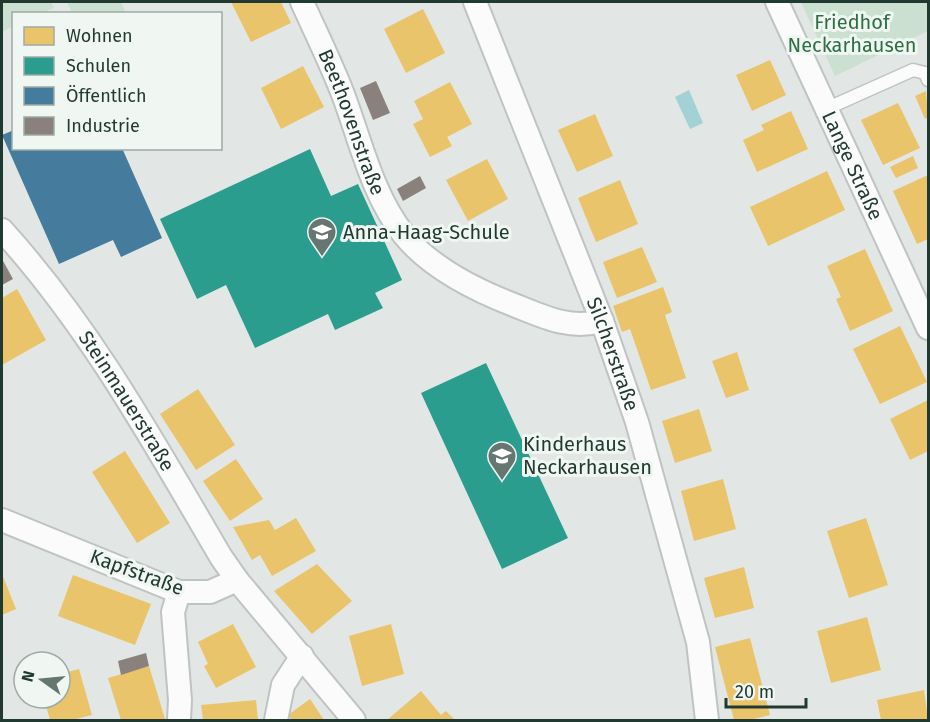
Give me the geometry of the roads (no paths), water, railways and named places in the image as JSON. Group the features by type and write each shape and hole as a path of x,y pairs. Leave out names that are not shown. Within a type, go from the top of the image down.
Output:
{"street":[{"name":"Beethovenstraße","path":"302,2 335,74 381,198 404,235 437,265 486,295 560,323 588,325 602,321"},
{"name":"Silcherstraße","path":"475,2 602,321 637,422 698,642 707,720"},
{"name":"Lange Straße","path":"777,2 928,328"},
{"name":"Steinmauerstraße","path":"2,230 69,310 122,390 220,557 237,580"},
{"name":"Kapfstraße","path":"2,520 179,592 210,592 237,580"},
{"path":"237,580 354,720"},
{"path":"179,592 173,612 180,700 179,720"},
{"path":"276,720 283,685 302,656"}],"lane":[{"path":"828,108 912,70 925,73 928,80"}],"water":[{"path":"689,90 703,123 690,129 675,97"}],"place":[{"name":"Anna-Haag-Schule","path":"322,258"},
{"name":"Kinderhaus Neckarhausen","path":"502,482"}],"park label":[{"name":"Friedhof Neckarhausen","path":"852,34"}]}
